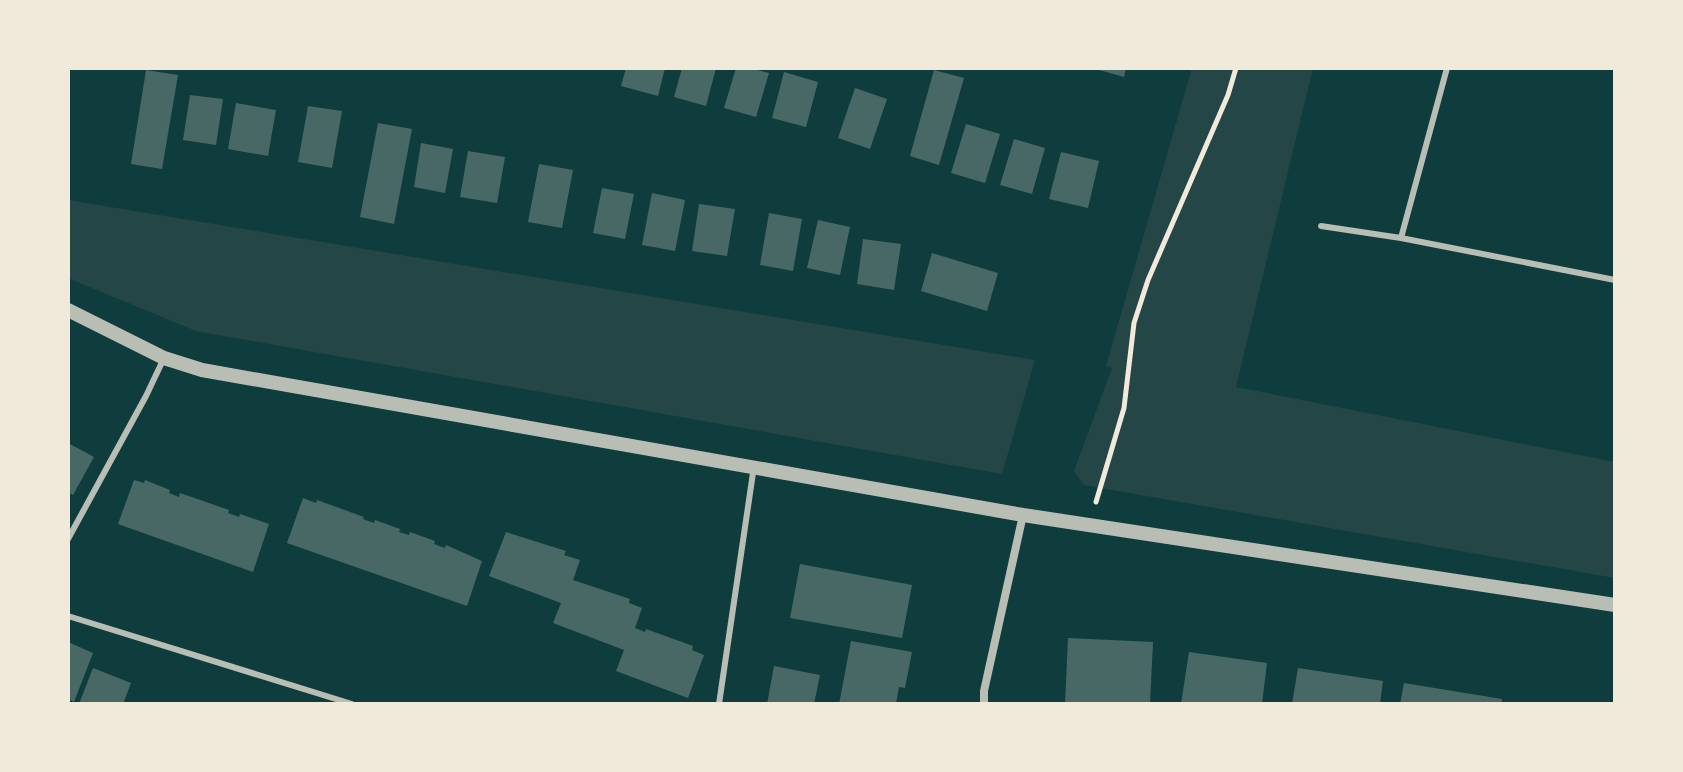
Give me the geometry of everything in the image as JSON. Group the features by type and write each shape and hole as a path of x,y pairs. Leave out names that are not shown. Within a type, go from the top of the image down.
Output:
{"street":[{"path":"68,310 164,358 202,370 1023,515 1615,605"},
{"path":"984,704 984,691 1023,515"}],"lane":[{"path":"1401,238 1447,68"},
{"path":"1321,226 1401,238 1615,280"},
{"path":"68,539 164,358"},
{"path":"719,704 754,466"},
{"path":"68,616 352,704"}],"path":[{"path":"1089,524 1113,453 1124,408 1134,323 1148,280 1228,95 1236,68"}],"shaded area":[{"path":"1192,68 1313,68 1236,387 1615,462 1615,578 1084,485 1074,471 1112,368 1106,366"},
{"path":"68,200 1035,360 1002,474 196,331 68,278"}],"building":[{"path":"626,68 665,68 658,96 621,86"},
{"path":"682,68 716,68 706,106 674,97"},
{"path":"736,68 769,73 756,117 724,108"},
{"path":"1092,68 1126,68 1124,77"},
{"path":"146,70 178,75 162,169 131,164"},
{"path":"934,70 964,78 939,165 910,156"},
{"path":"784,72 818,82 806,127 772,118"},
{"path":"855,88 887,99 870,149 838,138"},
{"path":"190,95 223,99 216,145 183,140"},
{"path":"236,103 276,110 268,156 228,149"},
{"path":"308,106 342,111 332,168 298,162"},
{"path":"378,123 412,129 394,224 360,217"},
{"path":"966,124 1000,134 985,183 951,173"},
{"path":"1014,139 1045,148 1032,194 1000,185"},
{"path":"421,143 453,149 445,193 414,187"},
{"path":"468,151 505,157 497,203 460,197"},
{"path":"1061,152 1099,161 1088,208 1049,199"},
{"path":"539,164 573,170 562,228 528,222"},
{"path":"602,188 634,194 625,239 593,233"},
{"path":"652,193 685,200 675,251 642,245"},
{"path":"699,204 735,209 727,256 692,251"},
{"path":"769,213 802,219 793,271 760,265"},
{"path":"818,220 850,227 840,275 807,268"},
{"path":"863,239 901,244 894,290 857,284"},
{"path":"932,253 998,273 987,311 921,291"},
{"path":"68,443 94,457 73,495 68,492"},
{"path":"134,480 144,483 145,480 179,497 180,493 229,510 228,513 239,517 240,514 269,524 253,572 118,524"},
{"path":"303,498 316,503 317,500 374,523 375,520 400,529 399,532 409,535 410,532 482,561 467,606 287,543"},
{"path":"506,532 566,551 564,555 580,560 573,580 630,599 629,603 642,608 635,628 693,646 692,650 704,655 688,698 616,671 624,650 553,623 561,603 489,576"},
{"path":"800,564 912,585 902,638 790,618"},
{"path":"1068,638 1153,642 1150,704 1065,704"},
{"path":"851,641 912,652 905,688 899,687 896,704 839,704"},
{"path":"68,642 93,653 74,702 68,699"},
{"path":"1189,652 1267,663 1262,704 1181,704"},
{"path":"774,666 820,675 814,704 767,704"},
{"path":"93,668 131,683 123,704 79,704"},
{"path":"1298,668 1383,681 1380,704 1292,704"},
{"path":"1404,683 1502,699 1501,704 1400,704"}]}
